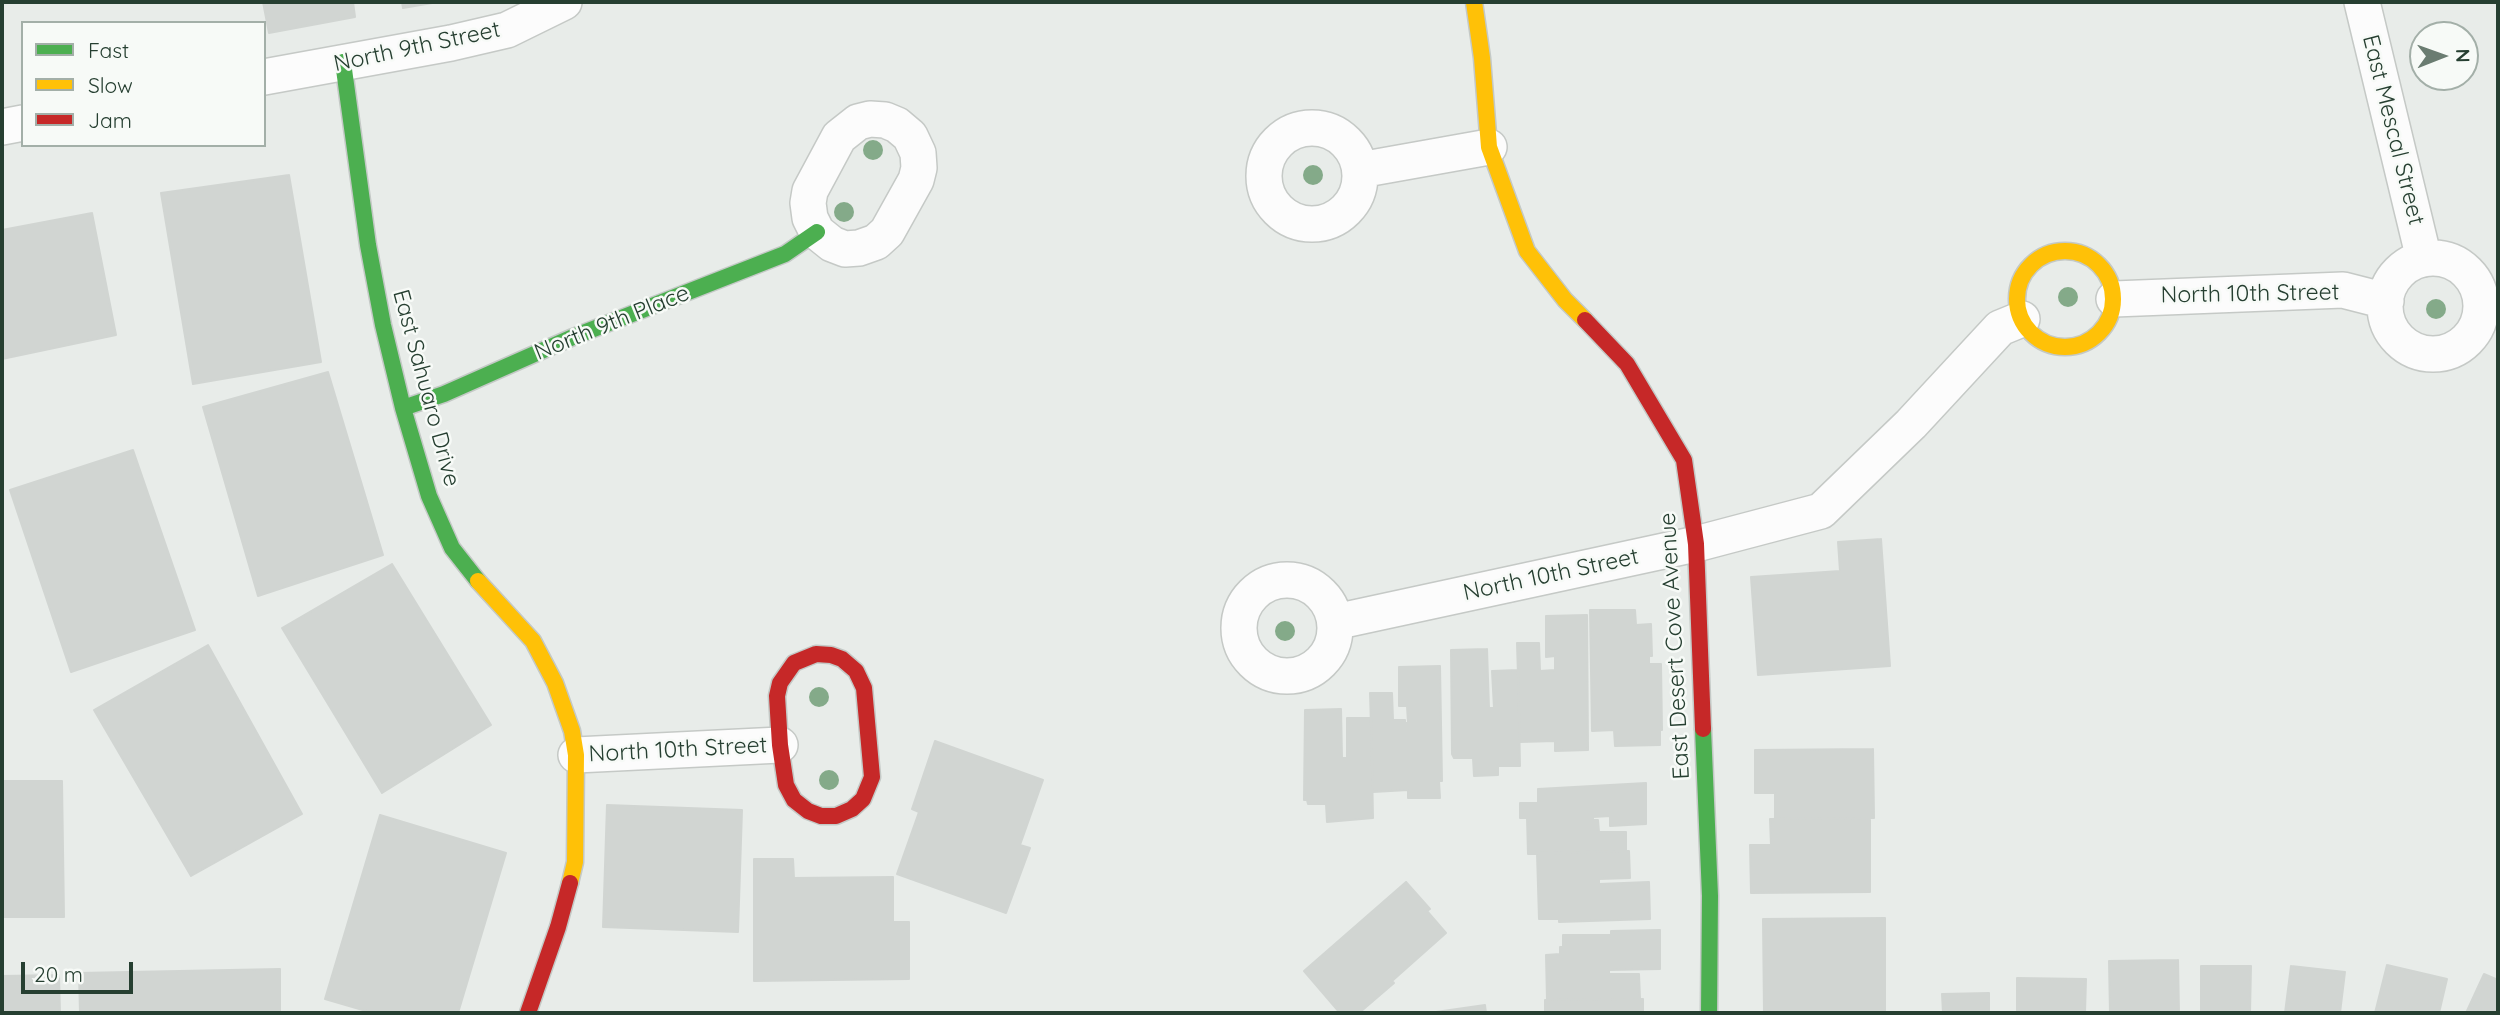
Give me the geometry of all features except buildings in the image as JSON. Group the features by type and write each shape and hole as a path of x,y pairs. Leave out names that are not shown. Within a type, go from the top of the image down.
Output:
{"street":[{"name":"North 9th Street","path":"266,77 451,43 507,30 564,2"},
{"name":"East Desert Cove Avenue","path":"1474,2 1482,58 1489,147 1527,251 1565,300 1627,364 1684,460 1696,544 1710,896 1709,1013"},
{"name":"East Mescal Street","path":"2362,2 2424,259"},
{"name":"East Sahuaro Drive","path":"343,62 368,245 383,325 403,408 429,496 452,548 480,584 533,641 555,683 572,732 576,755 575,862 558,928 528,1013"},
{"path":"2,127 21,123"},
{"path":"1360,170 1489,147"},
{"name":"North 9th Place","path":"403,408 444,394 573,337 785,254 817,232"},
{"path":"2055,252 2079,252 2092,259 2104,270 2111,284 2114,299 2111,315 2103,329 2091,340 2076,346 2045,342 2031,333 2022,319 2018,289 2024,274 2034,262 2055,252"},
{"path":"2440,258 2455,263 2468,272 2477,285 2481,301 2480,317 2474,332 2463,344 2449,352 2418,352 2403,344 2393,332 2386,317 2386,300 2394,278 2412,262 2440,258"},
{"name":"North 10th Street","path":"2114,299 2343,290 2386,300"},
{"name":"North 10th Street","path":"1335,622 1696,544 1821,511 1911,424 2000,328 2022,319"},
{"name":"North 10th Street","path":"816,654 831,655 842,659 856,671 864,688 872,777 863,799 852,809 836,816 821,816 808,811 794,800 786,785 780,745 780,684 794,663 816,654"},
{"name":"North 10th Street","path":"576,755 780,745"}],"traffic: fast":[{"path":"343,62 368,245 383,325 403,408 429,496 452,548 478,581"},
{"path":"403,408 444,394 573,337 785,254 817,232"},
{"path":"1703,729 1710,896 1709,1013"}],"traffic: slow":[{"path":"1474,2 1482,58 1489,147 1527,251 1565,300 1585,320"},
{"path":"2065,251 2083,255 2099,265 2109,281 2113,299 2109,317 2099,333 2083,343 2065,347 2047,343 2031,333 2021,317 2017,299 2021,281 2031,265 2047,255 2065,251"},
{"path":"478,581 533,641 555,683 572,731 576,755 575,862 570,883"}],"traffic: jam":[{"path":"1585,320 1627,364 1684,460 1696,544 1703,729"},
{"path":"816,654 842,659 856,671 864,688 872,777 863,799 852,809 836,816 821,816 808,811 794,800 786,785 780,745 777,696 780,683 794,663 816,654"},
{"path":"528,1013 558,927 570,883"}]}
